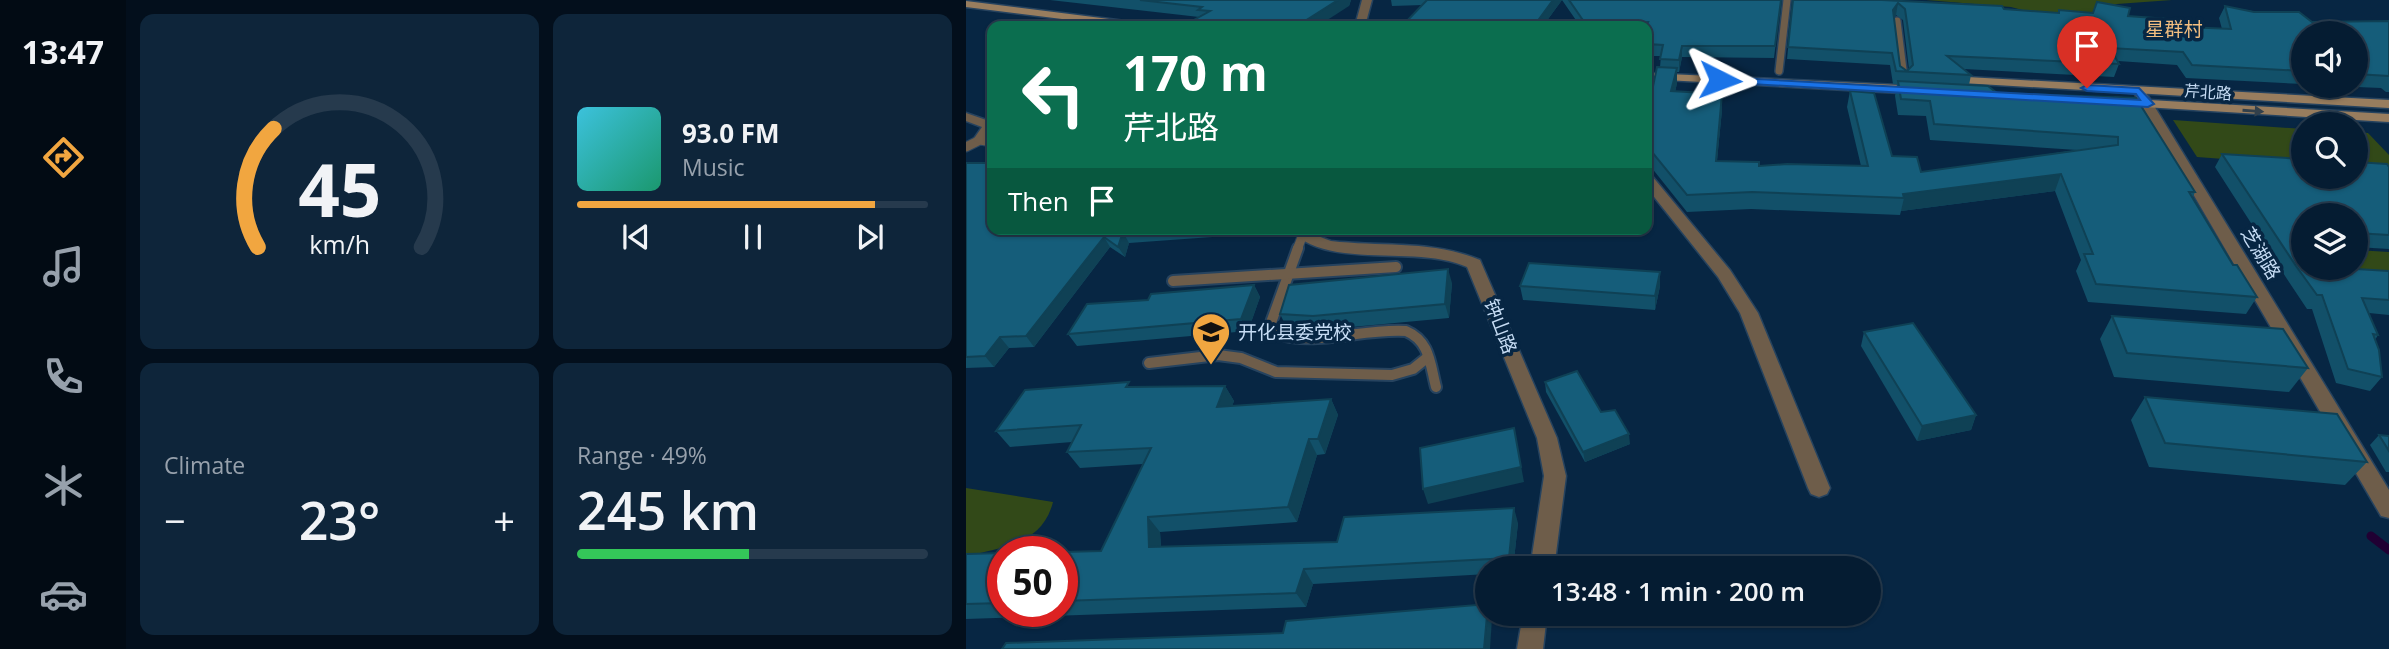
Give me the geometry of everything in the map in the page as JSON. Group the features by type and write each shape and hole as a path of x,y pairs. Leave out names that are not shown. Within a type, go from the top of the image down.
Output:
{"main road":[{"path":"966,4 1101,21"},
{"name":"芹北路","path":"1652,66 1667,71 2143,97 2389,104"},
{"name":"芹北路","path":"1652,75 1667,71 1779,71 1904,78 2389,118"}],"street":[{"path":"1361,21 1367,0"},
{"name":"芝湖路","path":"2143,97 2389,509"},
{"path":"966,117 979,119 987,124"},
{"path":"1652,184 1724,274 1749,313 1819,488"},
{"name":"钟山路","path":"1305,235 1338,247 1449,253 1474,264 1547,438 1555,476 1544,556"},
{"path":"1530,649 1533,626"}],"lane":[{"path":"1779,71 1787,0"},
{"path":"1897,21 1904,78"},
{"path":"966,147 986,141"},
{"path":"1298,235 1289,272 1268,331 1287,339 1323,340 1405,331 1416,334 1424,344 1436,387"},
{"path":"1173,281 1396,267"},
{"path":"1149,363 1218,355 1241,359 1276,372 1351,376 1392,375 1413,369 1428,357"}],"green space":[{"path":"1926,0 2172,0 2117,4 2087,14 2030,12 2011,7"},
{"path":"2173,120 2291,128 2291,164 2197,157"},
{"path":"2368,133 2389,155 2389,171 2368,169"},
{"path":"2368,251 2389,252 2389,277 2368,274"},
{"path":"966,488 1053,502 1048,516 1030,535 987,536 987,551 966,557"}],"building":[{"path":"1140,0 1338,0 1305,21 1192,21 1210,11 1198,10 1202,7"},
{"path":"1427,0 1553,0 1538,21 1407,21"},
{"path":"1569,0 1781,0 1775,46 1682,46 1679,60 1660,59 1663,45 1652,44 1652,21 1584,21"},
{"path":"1793,0 1882,0 2002,6 2004,9 2059,13 2059,10 2093,13 2097,2 2130,8 2128,16 2182,20 2186,27 2231,29 2225,6 2254,12 2299,12 2311,21 2291,21 2291,70 2192,65 2183,52 2110,48 2119,64 1947,56 1971,75 1896,71 1892,53 1788,47","holes":["1898,3 1905,9 1913,65 1907,71 1900,66 1893,10"]},
{"path":"2368,21 2389,21 2389,76 2368,75"},
{"path":"1657,67 1677,68 1671,91 1722,94 1716,161 1759,162 1759,166 1868,166 1850,91 1874,93 1892,156 1917,157 1921,172 2118,145 2118,137 1934,124 1930,101 1901,99 1898,81 1988,86 1997,93 2136,98 2195,192 2189,192 2233,265 2237,265 2257,297 2096,284 2084,254 2093,254 2061,174 1903,194 1904,198 1752,192 1687,195 1652,152 1652,91"},
{"path":"2222,154 2291,158 2291,189 2368,189 2368,163 2387,164 2389,235 2368,234 2368,203 2291,203 2291,258"},
{"path":"966,163 987,163 987,235 1122,235 1118,247 1104,237 1026,336 1000,337 985,356 966,357"},
{"path":"1529,263 1660,272 1655,296 1520,286"},
{"path":"1448,269 1445,304 1313,316 1280,314 1289,285"},
{"path":"2368,270 2389,271 2389,300 2362,298 2378,335 2373,334 2379,350 2382,377 2348,369 2322,295 2317,295 2306,280 2368,280"},
{"path":"1254,285 1241,319 1068,334 1087,304 1148,300 1151,294"},
{"path":"2112,316 2283,329 2308,368 2127,353"},
{"path":"1913,323 1976,415 1922,426 1864,332"},
{"path":"1577,371 1601,412 1615,410 1629,434 1583,452 1545,382"},
{"path":"1129,382 1126,387 1225,386 1217,407 1331,399 1318,439 1309,439 1288,507 1148,517 1149,547 1337,542 1344,517 1514,508 1509,556 1475,556 1475,560 1304,569 1296,593 1078,600 1078,552 1101,551 1151,448 1067,452 1081,425 996,431 1025,390"},
{"path":"2145,397 2337,414 2367,462 2165,443"},
{"path":"1514,428 1521,467 1423,489 1420,448"},
{"path":"2379,435 2389,436 2389,451"},
{"path":"987,553 987,603 966,604 966,554"},
{"path":"1475,605 1475,626 1486,626 1484,649 1002,649 1006,643 1283,633 1286,621"}],"waterway":[{"path":"2371,536 2389,550"}],"place":[{"name":"开化县委党校","path":"1211,366"}],"district":[{"name":"星群村","path":"2174,29"}],"route":[{"path":"1720,80 2148,104 2139,91 2087,88"}]}
